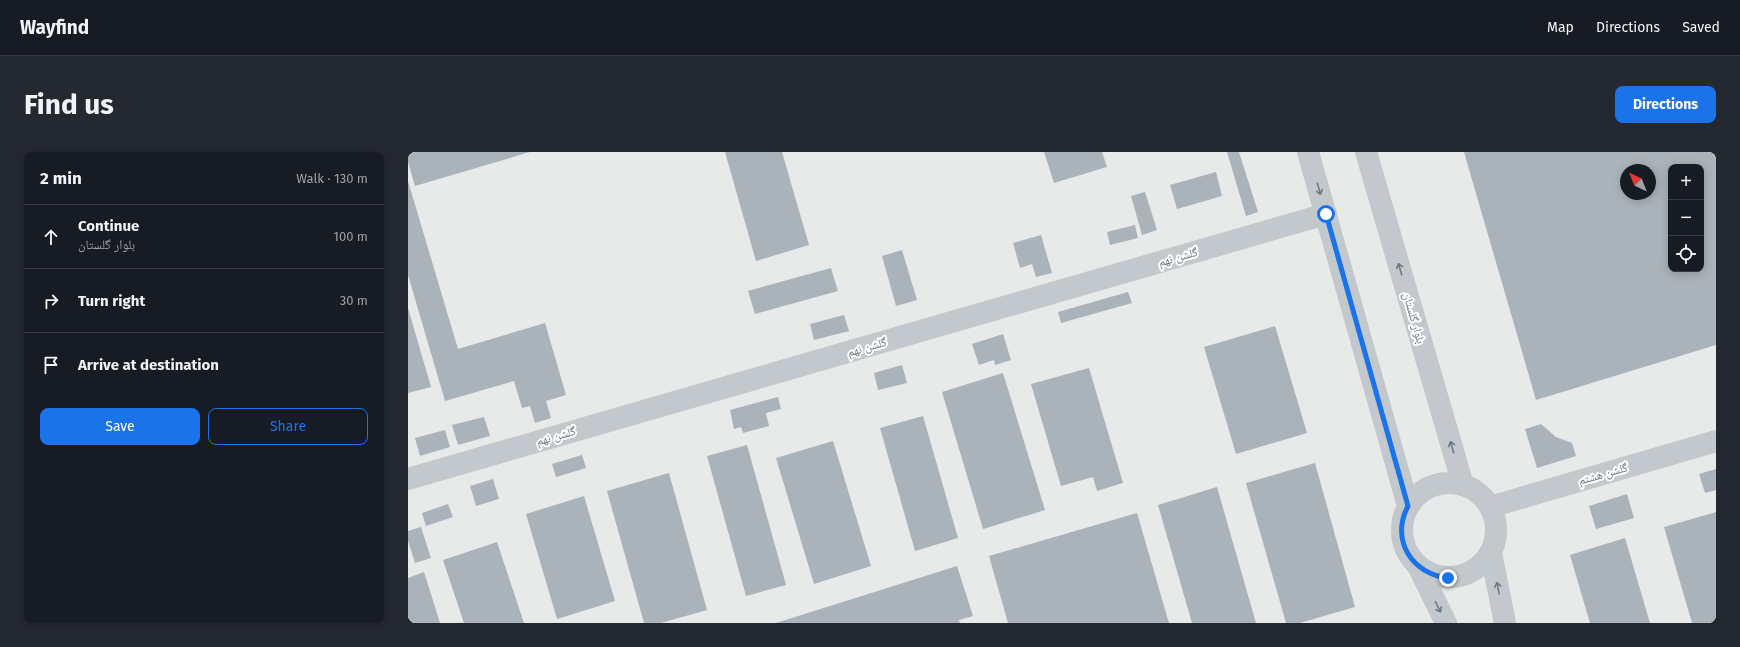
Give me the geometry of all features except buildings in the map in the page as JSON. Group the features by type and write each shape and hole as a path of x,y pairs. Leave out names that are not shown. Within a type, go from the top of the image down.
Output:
{"street":[{"path":"1308,152 1408,506"},
{"name":"بلوار گلستان","path":"1366,152 1462,485"},
{"name":"گلشن نهم","path":"408,479 1326,214"},
{"name":"گلشن هشتم","path":"1490,507 1716,441"},
{"path":"1418,566 1436,576 1448,578 1476,570 1484,562 1491,553 1496,539 1496,529 1494,517 1490,507 1478,493 1462,485 1445,483 1428,488 1408,506 1403,520 1402,538 1408,554 1418,566 1446,623"},
{"path":"1491,553 1504,623"}],"shaded area":[{"path":"408,152 1716,152 1716,623 408,623"}],"route":[{"path":"1326,214 1408,506 1403,520 1402,538 1408,554 1420,568 1430,574 1448,578"}]}
